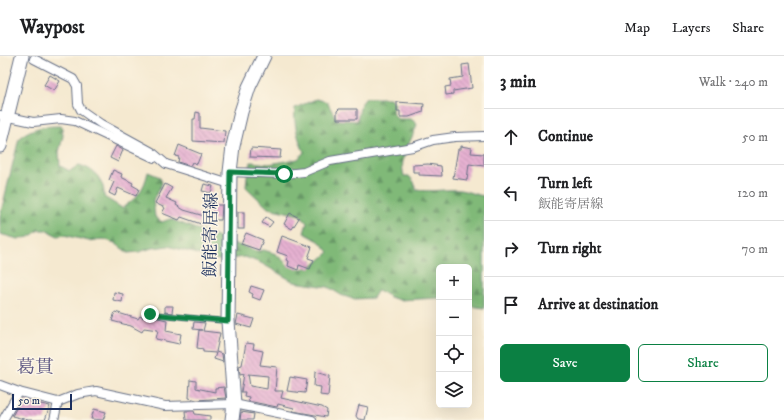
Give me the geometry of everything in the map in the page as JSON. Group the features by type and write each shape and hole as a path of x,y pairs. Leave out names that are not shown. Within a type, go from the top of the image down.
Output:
{"main road":[{"name":"飯能寄居線","path":"232,420 234,404 228,321 230,178 233,146 241,112 249,87 264,56"},
{"path":"0,146 3,116 28,58"}],"street":[{"path":"28,58 73,79 77,86 78,104 86,115 152,152 166,164"},
{"path":"3,116 33,122 62,119 75,121 166,164 230,178 304,172 330,161 383,153 433,140 455,136 484,136"},
{"path":"0,384 19,392 58,402 78,394 96,391 165,406 234,404 312,420"},
{"path":"6,419 19,392"},
{"path":"54,420 58,402"}],"lane":[{"path":"150,314 228,321"}],"green space":[{"path":"366,98 390,98 395,104 392,111 397,119 411,119 417,124 406,149 403,162 404,176 409,176 414,182 416,190 460,190 484,196 484,308 472,306 472,264 436,264 436,298 399,300 378,290 373,298 353,299 341,295 328,287 294,282 261,263 245,257 219,260 168,246 128,253 115,243 103,239 89,241 64,235 58,236 46,230 39,230 29,237 18,239 0,234 0,216 19,138 34,129 50,126 62,126 63,136 59,152 60,166 70,171 79,165 94,172 103,185 104,197 122,208 132,201 142,189 148,172 160,177 162,183 153,200 155,217 162,222 170,219 238,245 257,251 264,250 276,254 289,266 302,269 314,265 329,252 319,241 304,233 307,223 300,215 268,208 246,187 251,162 269,164 298,159 304,152 296,130 295,108 316,99 327,102 337,120 357,121 361,104"}],"building":[{"path":"469,64 472,88 453,91 453,94 446,95 445,87 451,86 450,79 463,77 462,65"},
{"path":"50,75 60,81 54,91 44,85"},
{"path":"397,102 424,104 423,112 409,117 400,117 400,111 397,111"},
{"path":"339,109 357,109 357,119 337,119 337,111"},
{"path":"196,112 200,113 200,128 225,131 224,143 193,141 193,119 195,119"},
{"path":"179,145 201,154 197,164 192,162 190,166 178,162 179,157 175,156"},
{"path":"116,146 123,150 118,162 110,158"},
{"path":"461,146 472,148 471,153 484,154 484,166 469,164 467,180 453,178 458,149 461,149"},
{"path":"251,148 281,150 280,158 250,157"},
{"path":"428,164 441,166 442,176 419,175 419,172 413,172 413,165"},
{"path":"113,170 122,174 121,177 133,183 132,185 139,189 136,196 118,188 115,196 109,193 114,182 109,180"},
{"path":"165,184 172,188 166,198 177,203 176,205 184,210 204,216 201,224 181,217 179,220 162,213 165,208 155,203"},
{"path":"204,184 213,186 211,193 202,191"},
{"path":"208,205 222,205 221,220 207,220"},
{"path":"238,212 244,212 244,229 238,229"},
{"path":"290,213 299,218 292,229 284,224"},
{"path":"266,217 273,222 269,227 262,223"},
{"path":"246,233 263,240 259,250 241,244"},
{"path":"282,236 312,247 308,258 314,260 310,269 299,265 298,270 288,266 289,261 286,260 288,256 277,252"},
{"path":"251,286 264,290 260,300 252,297 253,294 249,292"},
{"path":"114,292 123,294 122,302 113,300"},
{"path":"165,306 173,306 172,313 165,312"},
{"path":"115,312 138,319 140,316 143,318 143,315 167,320 166,331 181,334 179,344 156,339 158,330 144,328 142,332 131,326 112,321"},
{"path":"238,315 254,319 251,328 236,324"},
{"path":"194,322 205,323 203,331 220,333 216,352 222,354 223,362 214,359 216,353 203,352 203,349 197,348 199,330 202,330 193,329"},
{"path":"246,343 254,344 253,349 263,351 260,365 277,367 275,391 283,391 281,398 322,407 327,410 326,417 293,411 294,408 278,404 277,407 248,401 249,397 244,396 245,392 241,392 244,374 240,375 239,366 242,365","holes":["248,374 268,376 267,389 250,386"]},
{"path":"315,372 330,376 328,396 320,395 321,387 314,386"},
{"path":"290,377 307,380 305,393 287,391"},
{"path":"190,380 196,381 196,388 215,392 215,388 224,387 226,398 197,400 189,398"},
{"path":"21,400 50,406 45,420 28,420 12,416"},
{"path":"359,405 368,407 365,420 358,419 356,416"},
{"path":"94,409 106,412 103,420 91,419"},
{"path":"185,411 194,411 195,414 210,416 210,420 186,420"},
{"path":"241,412 254,414 253,420 240,420"}],"district":[{"name":"葛貫","path":"35,367"}],"route":[{"path":"150,314 228,321 230,172 284,174"}]}
